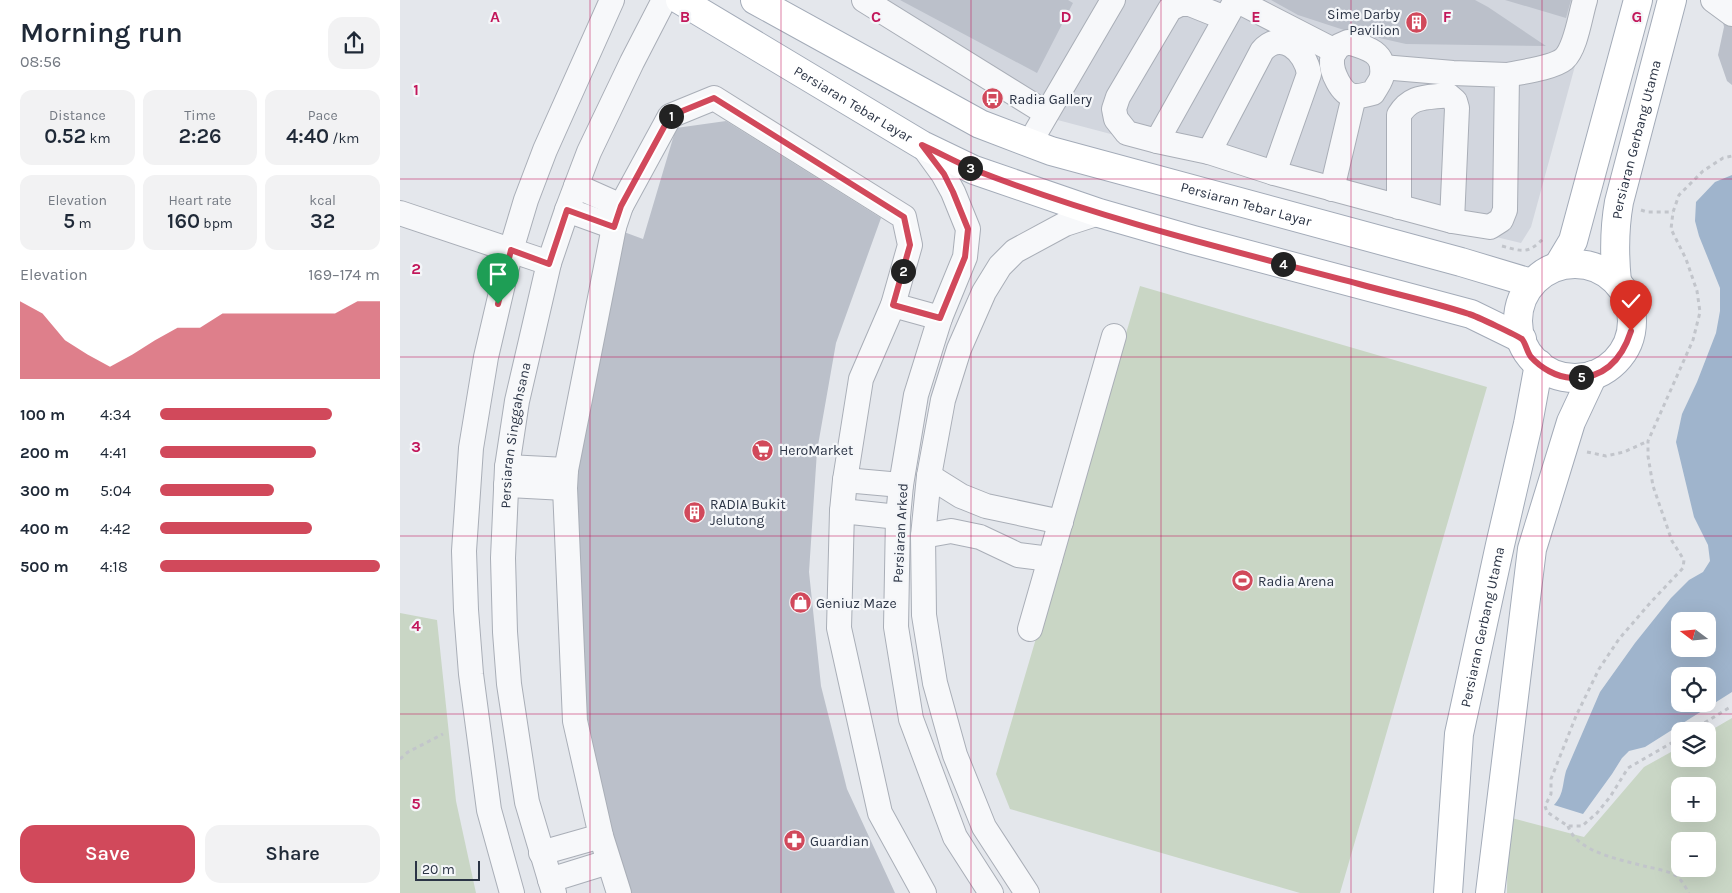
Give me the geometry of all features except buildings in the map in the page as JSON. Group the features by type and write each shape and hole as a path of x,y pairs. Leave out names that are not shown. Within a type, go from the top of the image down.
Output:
{"main road":[{"name":"Persiaran Tebar Layar","path":"680,0 922,145 974,170 1099,213 1202,243 1471,314 1522,340"},
{"name":"Persiaran Tebar Layar","path":"755,0 980,124 1029,144 1461,262 1531,283"},
{"name":"Persiaran Gerbang Utama","path":"1558,266 1573,241 1638,0"},
{"name":"Persiaran Gerbang Utama","path":"1617,282 1614,228 1618,202 1672,0"},
{"name":"Persiaran Gerbang Utama","path":"1590,265 1605,272 1617,282 1627,296 1632,313 1631,331 1626,348 1615,362 1600,372 1584,377 1570,378 1557,375 1539,364 1531,356 1522,340 1519,321 1520,311 1531,283 1544,273 1558,266 1590,265"},
{"name":"Persiaran Gerbang Utama","path":"1448,893 1459,734 1528,424 1539,364"},
{"path":"1490,893 1532,549 1571,422 1593,374"}],"street":[{"path":"512,893 489,810 471,674 464,551 471,448 486,357 511,250 526,200 545,150 612,0"},
{"name":"Persiaran Singgahsana","path":"552,886 527,802 509,684 503,568 506,476 517,401 549,264 576,186 598,134 664,0"},
{"path":"864,0 1046,113"},
{"path":"1029,144 1113,0"},
{"path":"1382,67 1507,75 1540,68 1563,60 1571,50 1585,0"},
{"path":"1713,0 1732,14"},
{"path":"1335,51 1232,6 1180,4 1170,9 1118,97 1114,109 1116,119 1127,133 1209,152 1274,173 1452,221 1490,227 1501,220 1505,210 1507,75"},
{"path":"1158,141 1232,6"},
{"path":"1209,152 1262,51 1268,44 1273,42 1289,44 1301,53 1307,63 1309,74 1274,173"},
{"path":"1348,42 1374,51 1381,58 1382,76 1373,93 1354,96 1347,93 1339,85 1332,60 1335,51 1339,46 1348,42"},
{"path":"1399,206 1399,115 1405,106 1414,100 1448,95 1455,101 1456,108 1452,221"},
{"path":"1332,189 1354,96"},
{"path":"619,893 601,836 574,721 566,479 618,217 670,116 714,98 904,217 910,245 893,305 861,379 845,480 842,511 839,628 880,813 924,893"},
{"name":"Persiaran Arked","path":"922,145 944,174 968,229 965,257 940,318 916,395 901,485 898,517 896,627 911,719 955,837 991,893"},
{"path":"576,186 618,217"},
{"path":"567,210 618,217"},
{"path":"400,213 549,264"},
{"name":"Persiaran Arked","path":"1027,893 984,827 955,755 935,683 924,615 923,536 929,476 943,400 959,349 984,292 1000,266 1015,251 1057,229 1099,213"},
{"path":"893,305 940,318"},
{"path":"1030,629 1114,336"},
{"path":"506,476 566,479"},
{"path":"929,476 960,496 986,506 1061,522"},
{"path":"845,480 901,485"},
{"path":"842,511 898,517"},
{"path":"999,545 1008,512"},
{"path":"923,536 951,531 980,536 1018,554 1050,560"},
{"path":"541,853 601,836"},
{"path":"552,886 608,862"}],"path":[{"path":"1671,743 1628,768 1610,797 1597,813 1582,826 1568,826 1547,812 1545,806 1551,794 1551,779 1576,716 1598,670 1619,639 1683,568 1684,560 1672,541 1654,486 1648,456 1648,441 1693,340 1700,312 1697,291 1686,259 1671,229 1673,212 1679,194 1703,171 1723,158 1732,156"},
{"path":"1618,202 1647,212 1673,212"},
{"path":"1564,445 1606,456 1624,452 1648,441"},
{"path":"1706,722 1732,706"},
{"path":"400,759 408,752 443,734"},
{"path":"1568,826 1571,834 1583,846 1678,877 1689,893"}],"shaded area":[{"path":"858,0 1593,0 1531,227 1521,243 1430,221 1050,118"}],"green space":[{"name":"Radia Arena","path":"1140,286 1487,387 1340,893 1300,893 1010,809 996,774"},
{"path":"400,613 437,620 456,801 476,893 400,893"},
{"path":"1732,718 1732,893 1507,893 1508,817 1584,837 1644,767 1671,752 1671,767 1716,767 1716,727"}],"water":[{"path":"1732,175 1732,692 1716,702 1716,667 1671,667 1671,712 1700,712 1685,722 1671,722 1671,731 1645,747 1629,751 1622,758 1583,814 1554,805 1561,793 1566,771 1600,692 1635,643 1671,598 1689,580 1703,572 1710,561 1708,545 1694,517 1676,442 1682,414 1716,333 1720,311 1720,288 1695,221 1696,202 1715,182"}],"place":[{"name":"Sime Darby Pavilion","path":"1416,22"},
{"name":"Radia Gallery","path":"993,99"},
{"name":"HeroMarket","path":"763,450"},
{"name":"RADIA Bukit Jelutong","path":"694,512"},
{"name":"Radia Arena","path":"1242,581"},
{"name":"Geniuz Maze","path":"800,603"},
{"name":"Guardian","path":"794,841"}],"route":[{"path":"498,304 511,250 549,264 567,210 614,227 621,206 670,116 714,98 904,217 910,245 893,305 940,318 965,257 968,229 944,174 922,145 974,170 1099,213 1471,314 1522,340 1531,356 1545,369 1557,375 1570,378 1584,377 1600,372 1615,362 1626,348 1631,331"}]}
